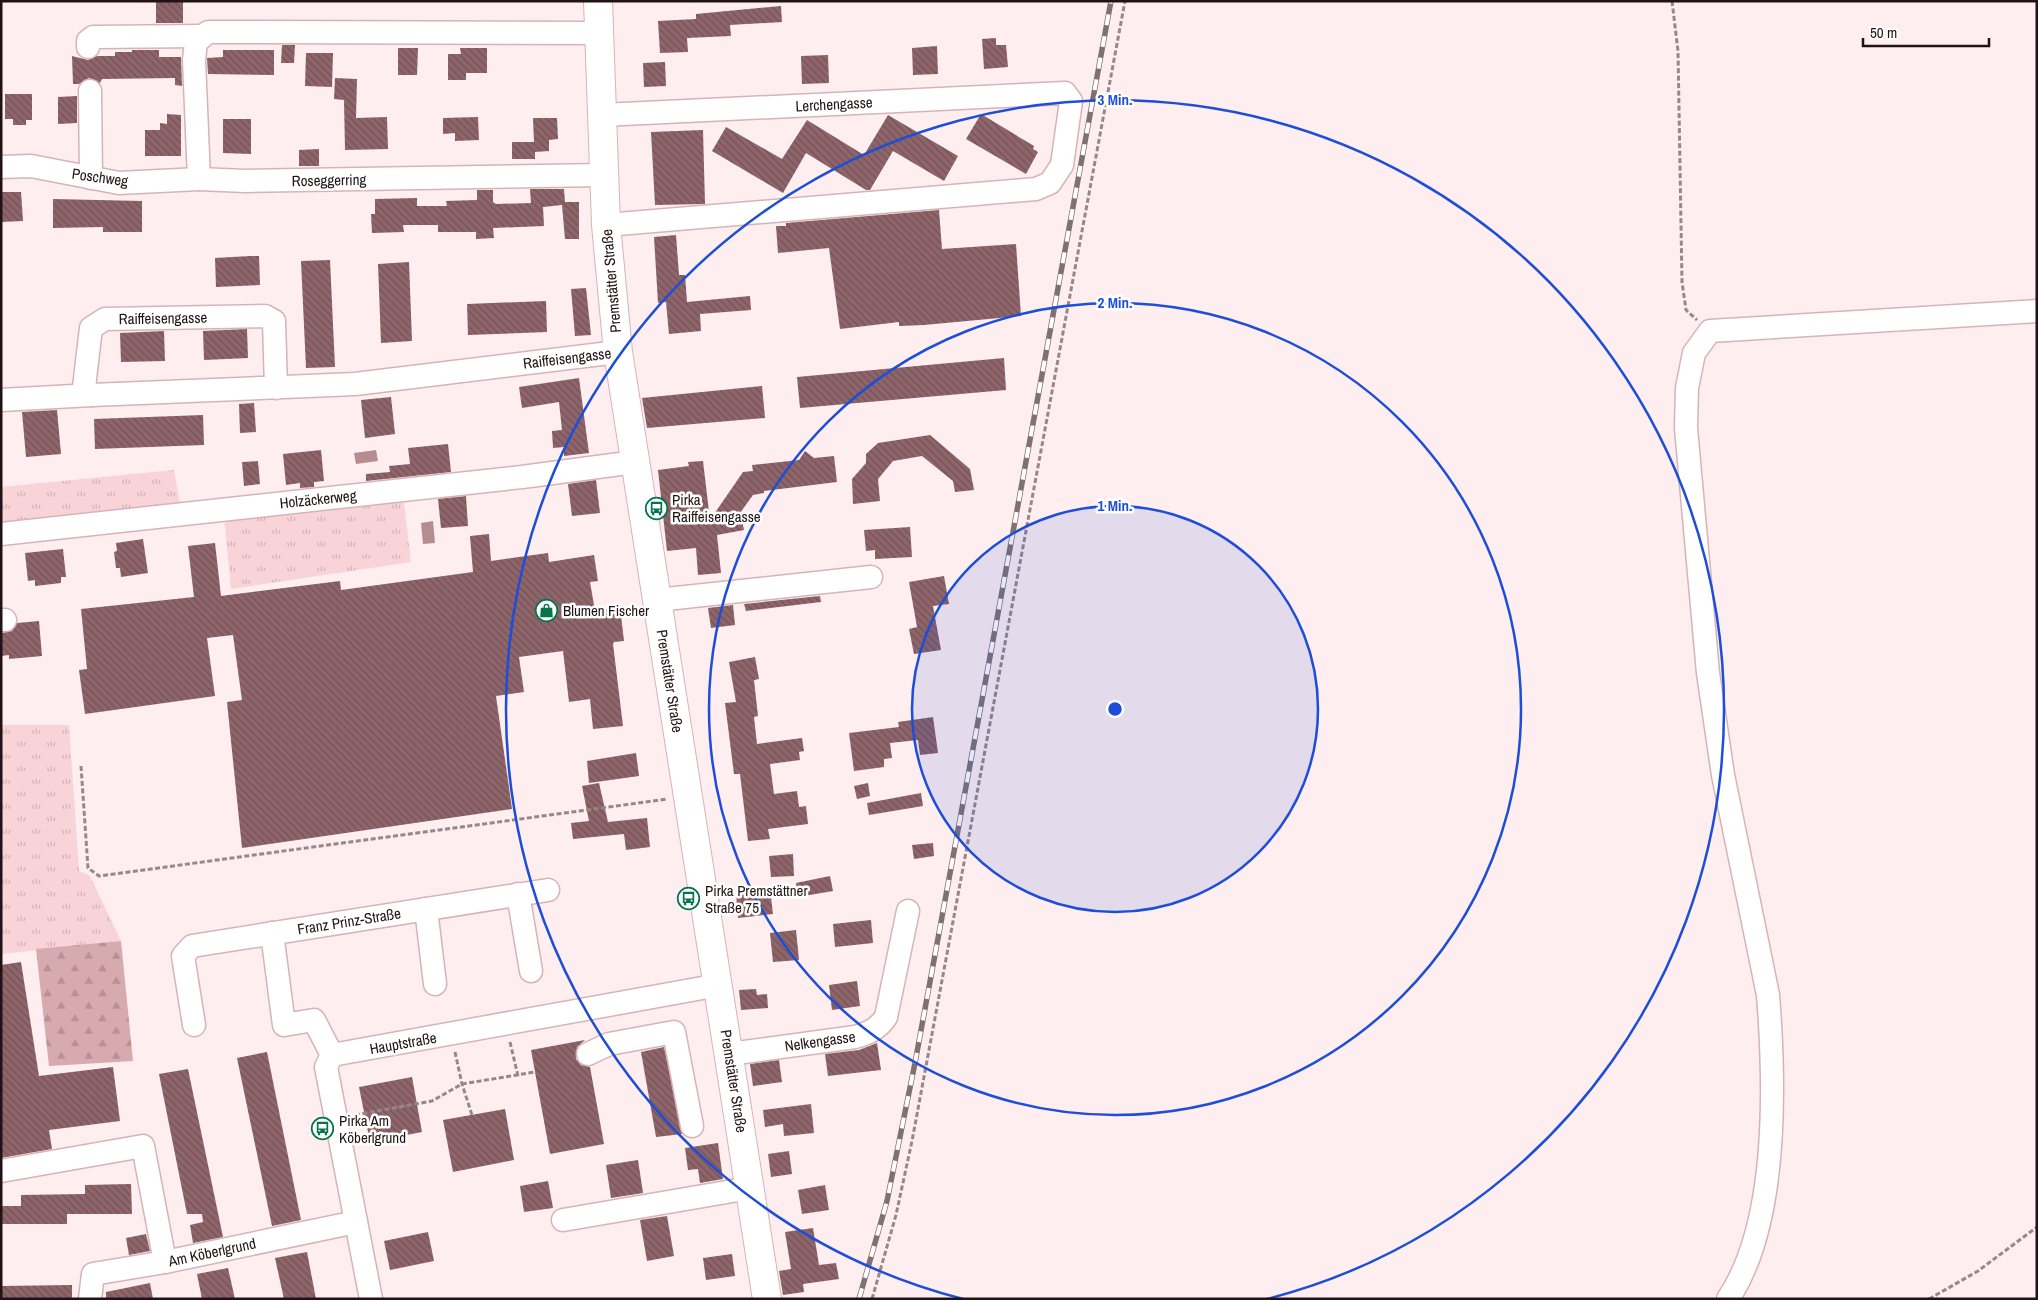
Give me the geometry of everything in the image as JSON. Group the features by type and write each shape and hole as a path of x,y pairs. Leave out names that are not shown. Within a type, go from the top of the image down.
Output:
{"main road":[{"name":"Premstätter Straße","path":"598,1 606,225 618,352 767,1299"}],"street":[{"path":"199,179 194,60 196,42 208,32 600,33"},
{"path":"88,47 88,41 93,37 203,36"},
{"path":"90,90 91,178"},
{"name":"Lerchengasse","path":"602,115 1065,93 1071,101 1062,165 1050,183 1036,189 606,225"},
{"name":"Poschweg","path":"1,167 31,166 119,183 199,179"},
{"name":"Roseggerring","path":"199,179 245,181 604,175"},
{"path":"1728,1299 1742,1273 1752,1244 1768,1172 1772,1079 1768,995 1722,776 1708,673 1686,428 1687,388 1694,354 1710,332 2037,311"},
{"name":"Raiffeisengasse","path":"276,388 274,321 265,316 105,319 91,328 84,387 92,395 276,388 355,384 618,352"},
{"path":"1,400 92,395"},
{"name":"Holzäckerweg","path":"1,534 522,477 635,462"},
{"path":"657,600 871,577"},
{"name":"Franz Prinz-Straße","path":"194,1025 183,956 192,946 548,890"},
{"path":"518,894 531,971"},
{"path":"426,909 435,984"},
{"name":"Nelkengasse","path":"729,1054 855,1037 870,1033 880,1026 886,1018 908,911"},
{"path":"272,933 284,1025 314,1020 332,1055 326,1067 371,1299"},
{"name":"Hauptstraße","path":"332,1055 719,985"},
{"path":"601,1007 610,1044"},
{"path":"588,1054 610,1044 674,1032 692,1126"},
{"path":"1,1171 143,1146 165,1262"},
{"path":"563,1220 750,1188"},
{"name":"Am Köberlgrund","path":"90,1299 92,1274 165,1262 356,1222"}],"path":[{"path":"872,1299 896,1215 912,1141 1125,1"},
{"path":"1672,1 1678,51 1682,282 1686,310 1710,332"},
{"path":"81,766 88,868 98,876 688,797"},
{"path":"505,1025 518,1076"},
{"path":"452,1034 462,1084 472,1114"},
{"path":"335,1119 432,1101 462,1084 535,1072"},
{"path":"1929,1299 1978,1271 2037,1226"}],"green space":[{"path":"174,470 181,510 1,530 1,487"},
{"path":"403,494 411,562 231,589 224,516"},
{"path":"1,725 69,725 79,871 90,876 121,941 1,954"},
{"path":"121,941 133,1061 49,1066 36,949"}],"shaded area":[{"path":"376,450 378,461 356,464 354,453"},
{"path":"433,521 435,543 423,544 421,523"}],"building":[{"path":"156,1 183,1 183,23 156,23"},
{"path":"781,6 782,22 730,25 731,36 687,38 688,52 660,53 658,21 696,19 696,14"},
{"path":"996,38 996,45 1006,45 1008,67 984,69 982,39"},
{"path":"282,45 295,45 294,63 281,63"},
{"path":"937,46 938,74 913,75 912,48"},
{"path":"398,48 418,48 417,75 398,75"},
{"path":"460,48 487,48 487,73 466,73 466,80 448,80 448,54 461,54"},
{"path":"132,50 159,50 159,57 181,57 182,86 175,85 175,78 102,79 100,83 89,78 79,84 73,84 72,56 88,60 97,56 115,56 115,52 132,52"},
{"path":"223,50 274,50 274,75 208,74 207,58 223,57"},
{"path":"306,53 333,53 332,87 305,86"},
{"path":"828,55 829,83 802,84 801,56"},
{"path":"665,62 666,86 644,87 643,63"},
{"path":"335,78 357,79 356,118 387,117 388,149 345,150 344,100 334,99"},
{"path":"5,94 32,94 32,120 26,120 26,125 13,125 13,119 5,119"},
{"path":"77,96 77,123 58,124 58,97"},
{"path":"167,114 181,115 181,156 145,156 145,130 160,130 160,123 167,124"},
{"path":"981,114 1034,146 1033,149 1038,152 1026,174 966,139"},
{"path":"888,115 958,156 944,181 893,151 870,190 866,190 806,153 783,193 712,151 726,127 782,159 807,120 864,155"},
{"path":"478,117 479,140 455,141 455,133 443,134 443,118"},
{"path":"533,118 557,118 558,139 549,140 549,151 535,152 535,159 512,159 512,142 534,142"},
{"path":"223,119 251,119 251,154 223,153"},
{"path":"703,130 705,204 655,205 651,132"},
{"path":"319,149 319,166 299,166 299,150"},
{"path":"530,189 564,189 565,202 579,202 579,239 565,239 562,205 543,207 544,226 493,228 494,238 476,239 476,232 438,232 438,225 403,225 404,232 372,233 371,214 375,214 375,199 417,198 417,206 447,206 446,201 477,200 477,190 493,190 493,202 496,204 531,203"},
{"path":"1,192 21,192 23,221 1,222"},
{"path":"53,199 142,201 142,232 103,232 103,227 53,228"},
{"path":"939,210 942,249 1016,244 1021,316 924,325 899,326 899,322 840,329 829,248 778,253 776,226 786,226 786,223"},
{"path":"676,235 679,275 685,275 687,302 750,296 751,310 700,314 701,331 669,334 666,302 658,303 654,237"},
{"path":"259,256 260,285 216,287 215,258"},
{"path":"330,260 335,367 306,368 301,261"},
{"path":"409,262 412,341 381,343 378,264"},
{"path":"586,288 591,335 575,336 571,289"},
{"path":"546,301 547,332 468,335 467,304"},
{"path":"247,329 248,358 204,360 203,331"},
{"path":"164,331 165,361 121,362 120,333"},
{"path":"1004,358 1006,390 800,408 797,377"},
{"path":"579,378 589,453 564,456 564,447 553,448 552,431 562,430 559,402 522,408 519,387"},
{"path":"762,386 765,418 647,428 642,398"},
{"path":"391,397 395,434 365,438 361,400"},
{"path":"254,403 256,432 240,433 239,404"},
{"path":"57,410 61,454 26,457 22,412"},
{"path":"203,415 204,445 95,449 94,419"},
{"path":"930,435 970,469 974,490 955,492 953,481 922,456 893,461 878,479 880,501 853,504 852,479 866,463 866,454 878,443"},
{"path":"448,444 451,472 366,481 366,474 390,472 389,466 410,464 408,448"},
{"path":"321,450 324,481 314,482 314,487 300,488 300,483 286,485 283,454"},
{"path":"805,451 814,458 834,456 837,482 764,491 764,493 753,495 740,513 744,530 717,535 721,573 698,575 696,548 667,551 658,470 689,466 688,462 703,461 710,520 743,472 753,471 752,465 799,460"},
{"path":"258,461 260,484 244,486 242,462"},
{"path":"596,480 600,513 572,516 568,484"},
{"path":"466,496 468,526 441,528 438,499"},
{"path":"910,527 912,557 875,559 875,550 866,551 864,530"},
{"path":"489,534 491,561 548,553 549,562 594,555 598,581 590,582 595,611 620,607 624,641 614,642 613,644 623,726 593,729 590,699 569,702 563,651 519,657 524,692 496,696 512,809 242,848 227,702 242,700 233,635 207,638 215,696 85,714 79,670 87,669 81,609 194,597 188,546 215,543 221,596 340,581 341,590 473,572 470,536"},
{"path":"143,539 148,573 121,577 120,568 116,568 114,552 117,551 116,543"},
{"path":"63,549 66,577 61,577 61,583 35,586 35,580 28,581 25,553"},
{"path":"944,576 949,604 933,606 941,650 914,654 909,629 917,627 909,582"},
{"path":"820,596 821,602 746,611 744,604"},
{"path":"733,605 735,625 711,628 708,608"},
{"path":"39,621 42,656 9,659 9,655 1,656 1,633 12,631 17,623"},
{"path":"755,657 759,679 754,680 758,716 754,717 757,744 802,738 804,751 799,752 800,760 770,764 774,794 797,791 799,807 806,806 808,824 768,829 770,839 748,841 740,774 734,774 725,703 736,702 729,662"},
{"path":"933,717 938,753 920,755 918,740 890,743 892,758 884,759 884,767 854,771 849,733 899,727 898,722"},
{"path":"636,753 639,776 589,783 587,761"},
{"path":"599,783 608,822 647,818 650,847 626,850 624,834 573,839 571,823 589,821 582,786"},
{"path":"868,783 870,796 857,799 854,786"},
{"path":"921,793 923,806 869,815 867,803"},
{"path":"933,843 934,856 914,859 912,845"},
{"path":"793,854 794,876 771,877 769,856"},
{"path":"830,876 833,891 798,897 796,883"},
{"path":"770,889 773,914 738,918 736,893"},
{"path":"871,920 873,943 835,947 833,924"},
{"path":"796,930 799,960 773,962 770,933"},
{"path":"21,962 39,1076 113,1067 120,1121 49,1130 52,1149 1,1158 1,965"},
{"path":"857,981 860,1006 832,1010 829,985"},
{"path":"756,989 757,995 767,994 768,1008 741,1010 739,990"},
{"path":"585,1040 577,1047 576,1059 581,1065 590,1067 604,1144 550,1154 531,1050"},
{"path":"877,1043 881,1070 828,1076 825,1054 859,1050"},
{"path":"664,1047 682,1134 656,1137 641,1052"},
{"path":"267,1052 301,1220 272,1226 237,1058"},
{"path":"779,1060 782,1082 753,1086 750,1064"},
{"path":"188,1069 223,1237 193,1243 190,1225 203,1222 202,1214 187,1214 159,1074"},
{"path":"412,1077 422,1132 370,1142 359,1087"},
{"path":"811,1104 814,1133 784,1136 783,1124 765,1127 763,1110"},
{"path":"505,1109 514,1160 453,1172 443,1120"},
{"path":"718,1143 723,1179 700,1183 698,1169 688,1170 685,1148"},
{"path":"789,1151 792,1174 771,1177 768,1154"},
{"path":"638,1160 643,1193 611,1198 606,1165"},
{"path":"548,1181 553,1208 524,1212 520,1186"},
{"path":"131,1184 132,1214 67,1214 67,1224 1,1224 1,1206 21,1206 21,1195 85,1194 85,1185"},
{"path":"825,1185 829,1210 802,1214 798,1190"},
{"path":"667,1216 674,1256 647,1261 640,1220"},
{"path":"813,1228 819,1265 836,1263 839,1279 803,1284 804,1292 783,1295 779,1271 791,1269 785,1232"},
{"path":"428,1232 434,1261 390,1270 384,1241"},
{"path":"146,1234 150,1251 129,1255 126,1238"},
{"path":"307,1252 316,1299 284,1299 275,1258"},
{"path":"732,1254 735,1276 706,1280 703,1258"},
{"path":"228,1268 235,1299 202,1299 197,1274"},
{"path":"150,1283 153,1299 106,1299 106,1292"},
{"path":"72,1285 72,1299 1,1299 1,1286"}],"railway":[{"path":"859,1299 887,1201 915,1063 1111,1"}],"place":[{"name":"Pirka Raiffeisengasse","path":"656,508"},
{"name":"Blumen Fischer","path":"547,610"},
{"name":"Pirka Premstättner Straße 75","path":"689,899"},
{"name":"Pirka Am Köberlgrund","path":"323,1129"}]}
